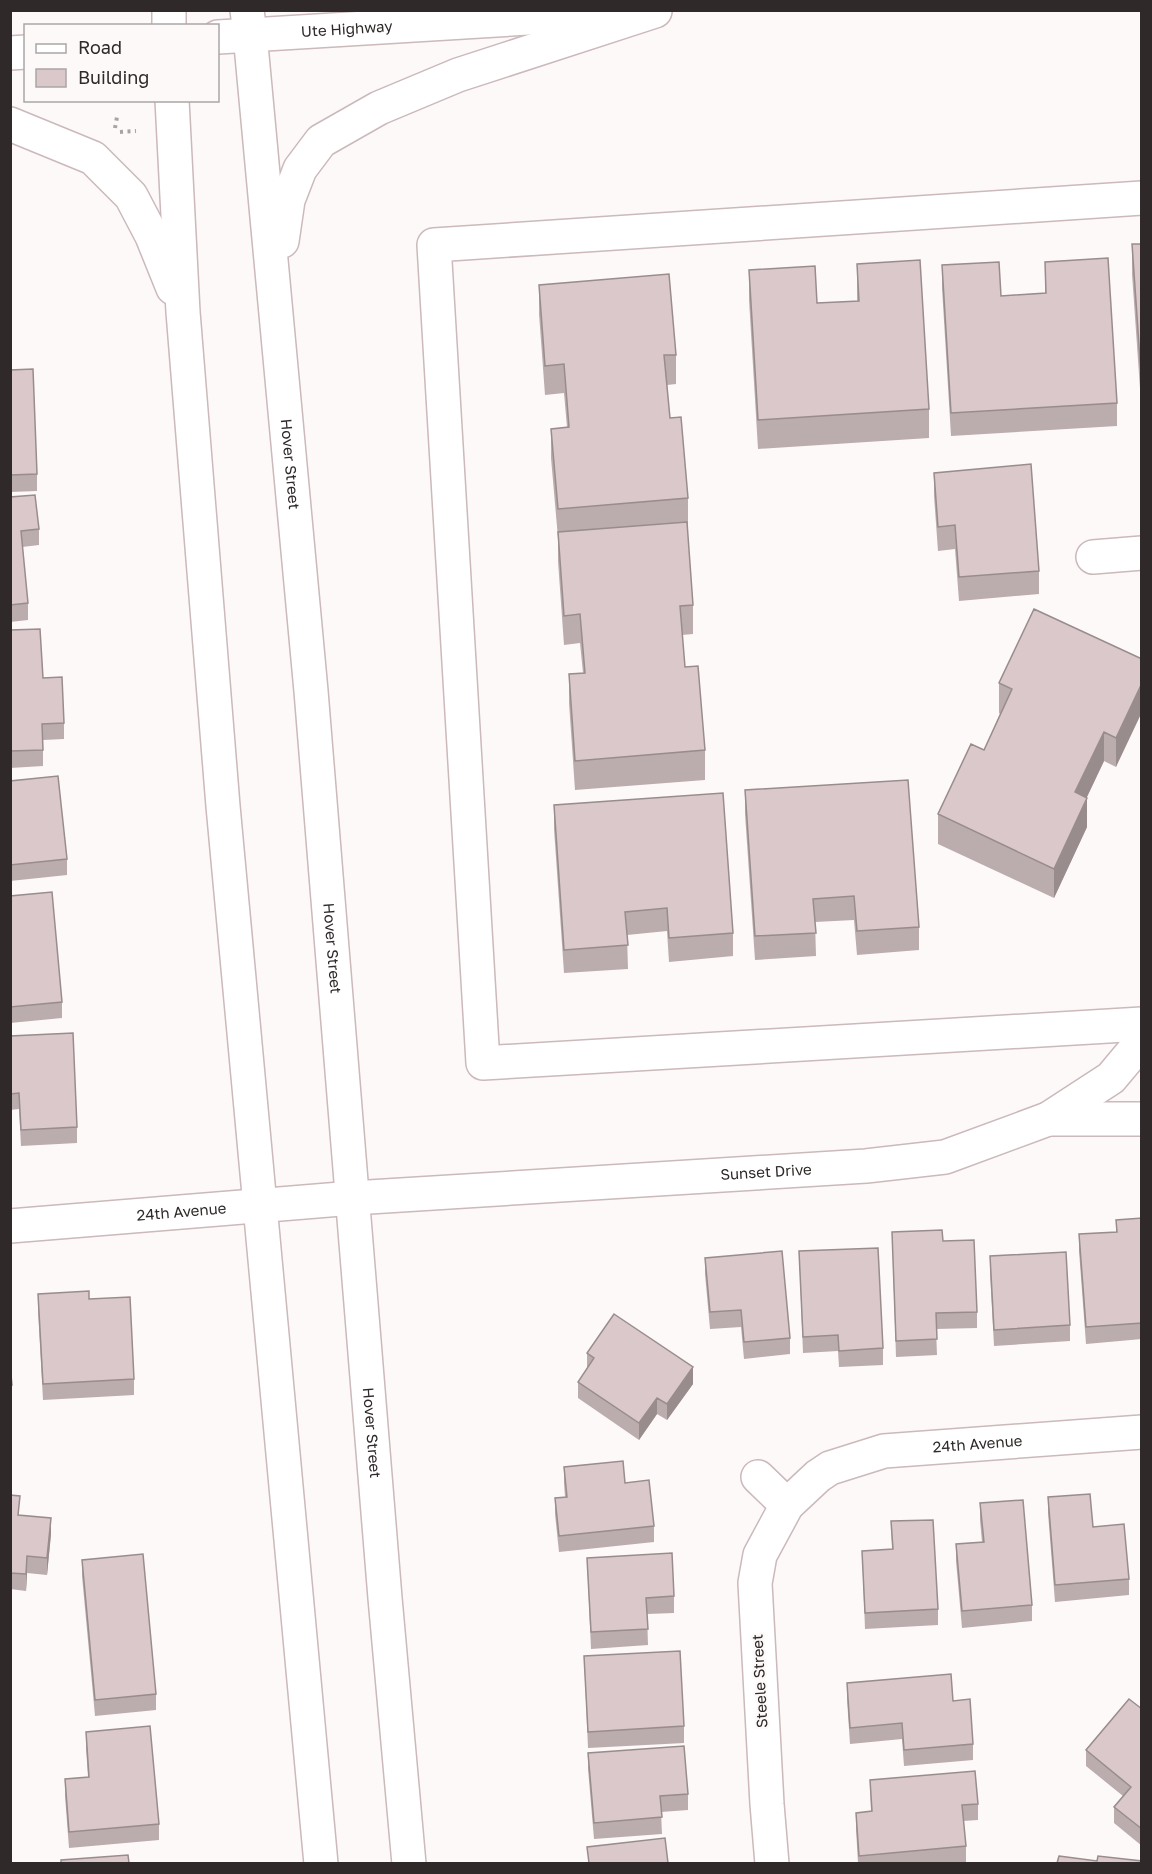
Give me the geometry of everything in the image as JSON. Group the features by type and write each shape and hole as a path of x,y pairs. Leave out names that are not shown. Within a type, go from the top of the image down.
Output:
{"main road":[{"name":"Ute Highway","path":"219,37 249,22 655,10"},
{"path":"274,299 288,200 300,169 321,141 379,108 458,75 655,10"},
{"name":"Hover Street","path":"249,22 311,691 385,1598 409,1863"},
{"path":"172,102 183,312 223,806 321,1863"},
{"path":"10,124 93,158 131,196 152,236 183,312"},
{"path":"1142,198 434,245 483,1063 1142,1024"},
{"path":"1093,557 1142,553"},
{"name":"Sunset Drive","path":"353,1198 866,1166 945,1157 1047,1119 1111,1078 1142,1041"},
{"path":"1047,1119 1142,1119"},
{"name":"24th Avenue","path":"10,1226 353,1198"},
{"name":"24th Avenue","path":"818,1476 830,1468 884,1451 1142,1432"},
{"name":"Steele Street","path":"772,1863 755,1583 760,1555 787,1505 818,1476"},
{"path":"758,1477 787,1505"}],"building":[{"path":"1132,244 1142,244 1141,374"},
{"path":"1108,258 1117,403 951,413 942,265 999,262 1001,296 1046,293 1045,262"},
{"path":"920,260 929,409 758,420 749,270 815,266 817,303 859,301 857,264"},
{"path":"669,274 676,355 664,355 670,418 681,417 688,498 558,509 551,429 569,427 564,364 545,366 539,285"},
{"path":"33,369 37,474 10,475 10,370"},
{"path":"1031,464 1039,571 959,577 955,525 938,527 934,473"},
{"path":"35,495 39,529 21,531 28,603 10,605 10,497"},
{"path":"687,522 693,605 680,606 685,667 698,666 705,750 575,761 569,674 585,673 580,614 564,616 558,532"},
{"path":"1034,609 1142,659 1142,683 1116,738 1104,732 1075,792 1087,798 1054,869 938,814 971,744 984,750 1012,689 999,683"},
{"path":"40,629 43,678 62,677 64,723 42,724 43,750 10,751 10,630"},
{"path":"58,776 67,859 10,865 10,781"},
{"path":"908,780 919,927 857,931 854,896 813,899 816,933 755,936 745,790"},
{"path":"723,793 733,933 669,938 667,908 625,912 628,945 564,950 554,805"},
{"path":"52,892 62,1002 10,1007 10,896"},
{"path":"73,1033 77,1127 21,1130 19,1093 10,1094 10,1036"},
{"path":"1142,1218 1142,1323 1086,1327 1079,1234 1117,1232 1116,1220"},
{"path":"942,1230 943,1241 974,1240 977,1312 936,1313 937,1339 896,1341 892,1232"},
{"path":"878,1248 883,1348 839,1351 838,1335 803,1337 799,1251"},
{"path":"782,1251 790,1338 744,1342 741,1310 710,1312 705,1258"},
{"path":"1066,1252 1070,1325 994,1330 990,1256"},
{"path":"89,1291 89,1299 130,1297 134,1379 43,1384 38,1294"},
{"path":"614,1314 693,1367 667,1404 657,1398 639,1423 578,1382 594,1358 587,1353"},
{"path":"623,1461 625,1483 649,1480 654,1526 559,1536 555,1498 567,1497 564,1467"},
{"path":"1090,1494 1093,1527 1124,1524 1129,1579 1055,1585 1048,1497"},
{"path":"10,1495 20,1496 18,1515 51,1518 47,1558 27,1556 26,1574 10,1573"},
{"path":"1023,1500 1032,1605 962,1611 956,1544 984,1542 980,1503"},
{"path":"933,1520 938,1609 865,1613 862,1551 893,1549 891,1521"},
{"path":"672,1553 674,1596 646,1598 648,1629 591,1632 587,1558"},
{"path":"143,1554 156,1694 95,1700 82,1560"},
{"path":"680,1651 684,1726 588,1732 584,1656"},
{"path":"951,1674 953,1701 970,1699 973,1744 904,1750 902,1723 850,1728 847,1683"},
{"path":"1129,1699 1142,1709 1142,1829 1114,1807 1131,1787 1086,1750"},
{"path":"150,1726 159,1824 69,1832 65,1779 89,1777 86,1732"},
{"path":"684,1746 688,1794 660,1796 662,1817 594,1823 588,1753"},
{"path":"975,1771 978,1804 962,1805 966,1846 859,1856 856,1813 872,1811 870,1780"},
{"path":"665,1838 668,1863 589,1863 587,1847"},
{"path":"128,1855 129,1863 61,1863 61,1860"},
{"path":"1059,1856 1097,1861 1098,1856 1142,1861 1142,1863 1057,1863"}]}
